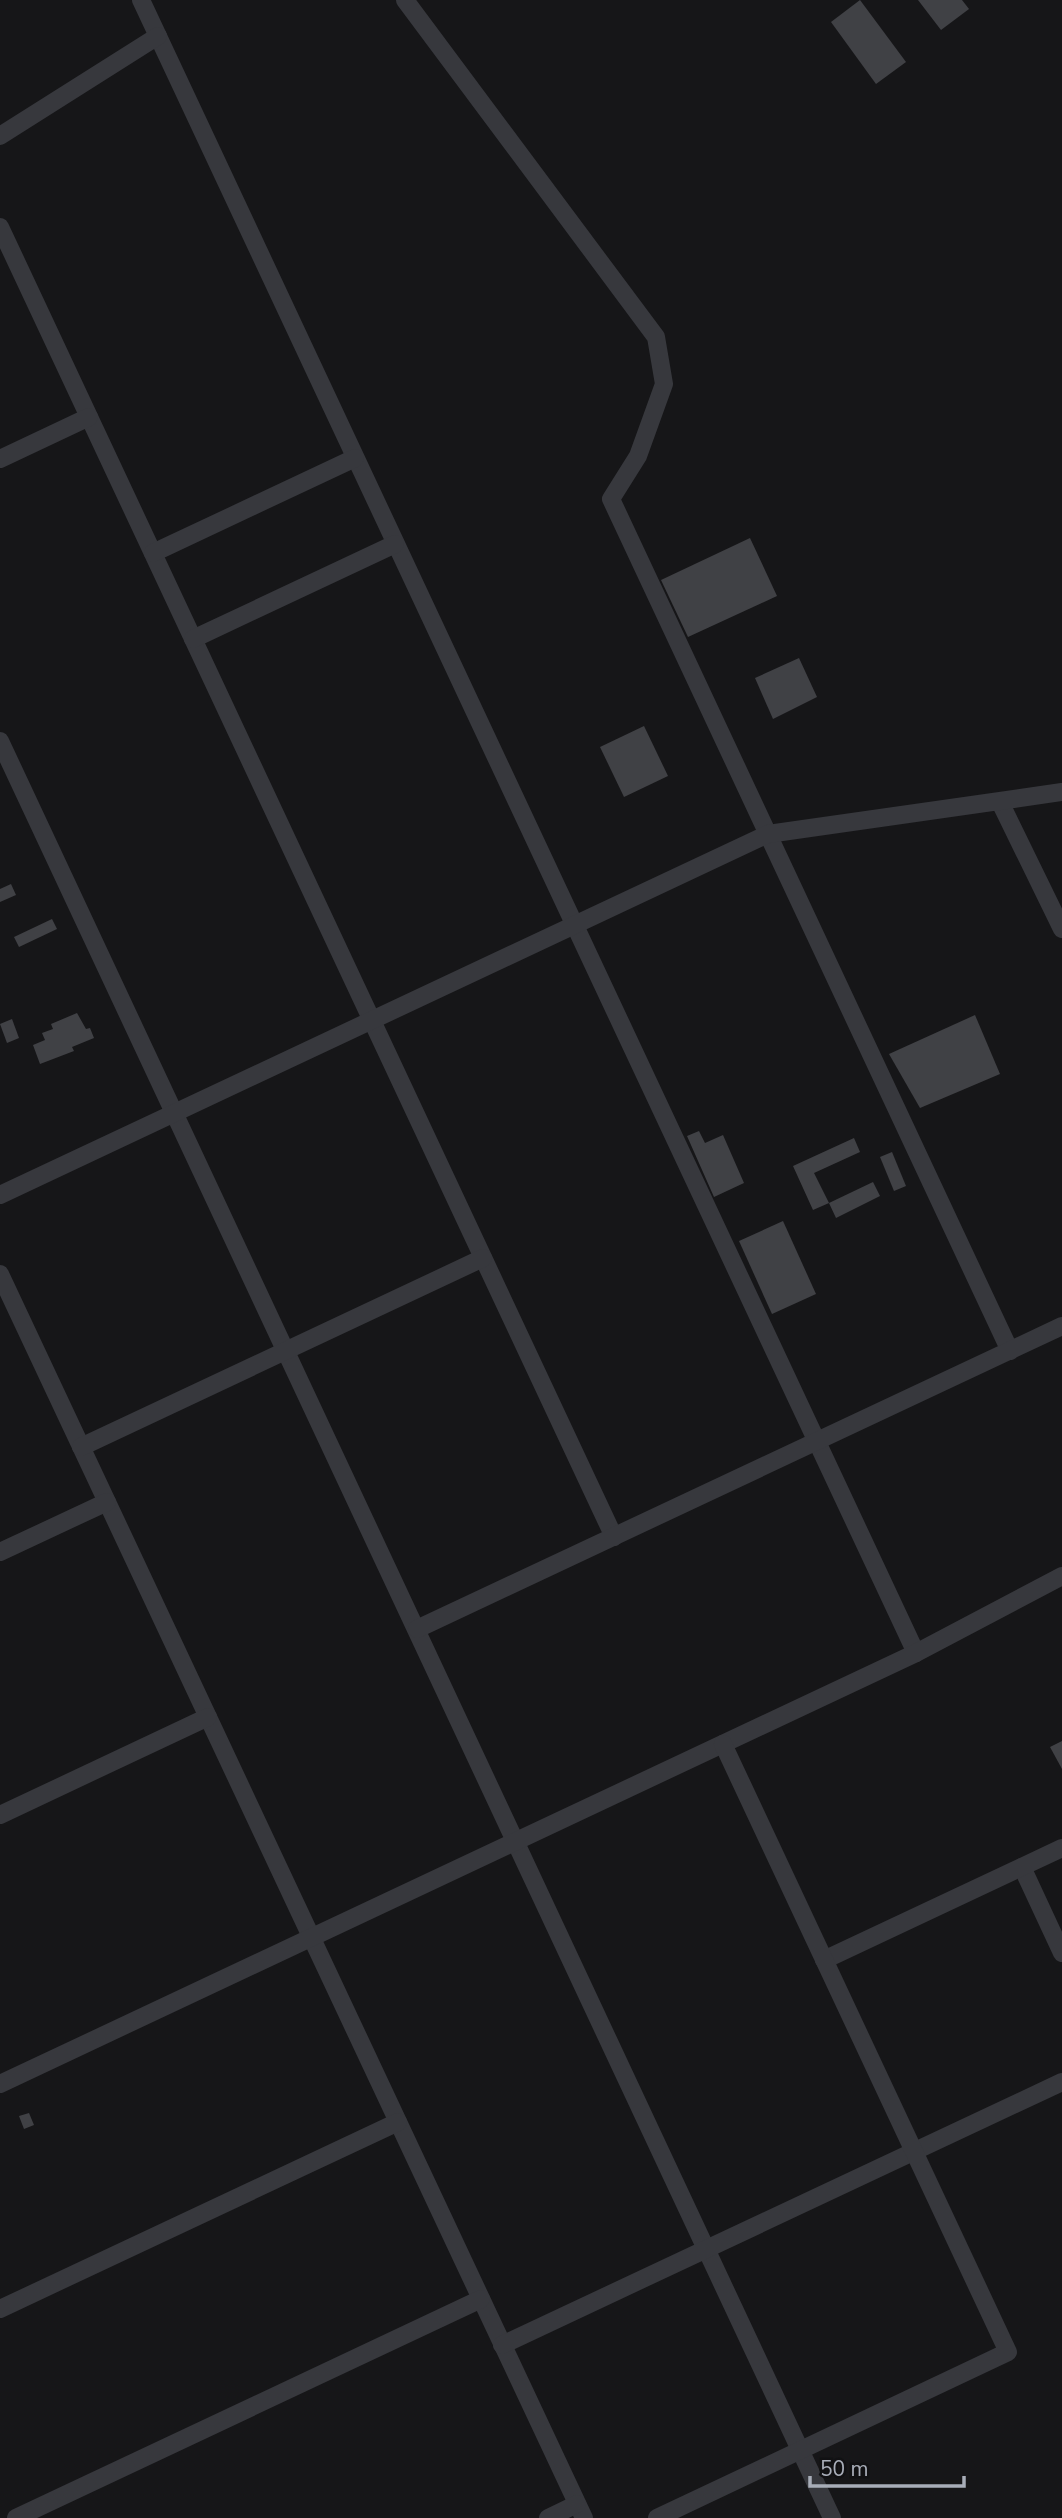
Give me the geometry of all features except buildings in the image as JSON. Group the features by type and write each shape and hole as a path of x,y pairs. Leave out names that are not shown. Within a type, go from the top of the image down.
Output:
{"street":[{"path":"141,0 916,1653"},
{"path":"405,0 656,337 664,384 638,456 611,499 1010,1351"},
{"path":"0,136 158,36"},
{"path":"0,227 614,1537"},
{"path":"0,459 89,417"},
{"path":"153,553 355,458"},
{"path":"193,639 396,544"},
{"path":"0,741 832,2518"},
{"path":"0,1195 768,834 1062,792"},
{"path":"1000,802 1062,929"},
{"path":"81,1447 483,1258"},
{"path":"0,1274 580,2511 548,2518"},
{"path":"417,1629 1062,1326"},
{"path":"0,1552 107,1502"},
{"path":"0,2084 916,1653 1062,1576"},
{"path":"0,1815 208,1717"},
{"path":"657,2518 1008,2352 723,1744"},
{"path":"824,1960 1062,1848"},
{"path":"1021,1867 1062,1953"},
{"path":"502,2345 1062,2082"},
{"path":"0,2309 398,2122"},
{"path":"16,2518 481,2299"}]}
